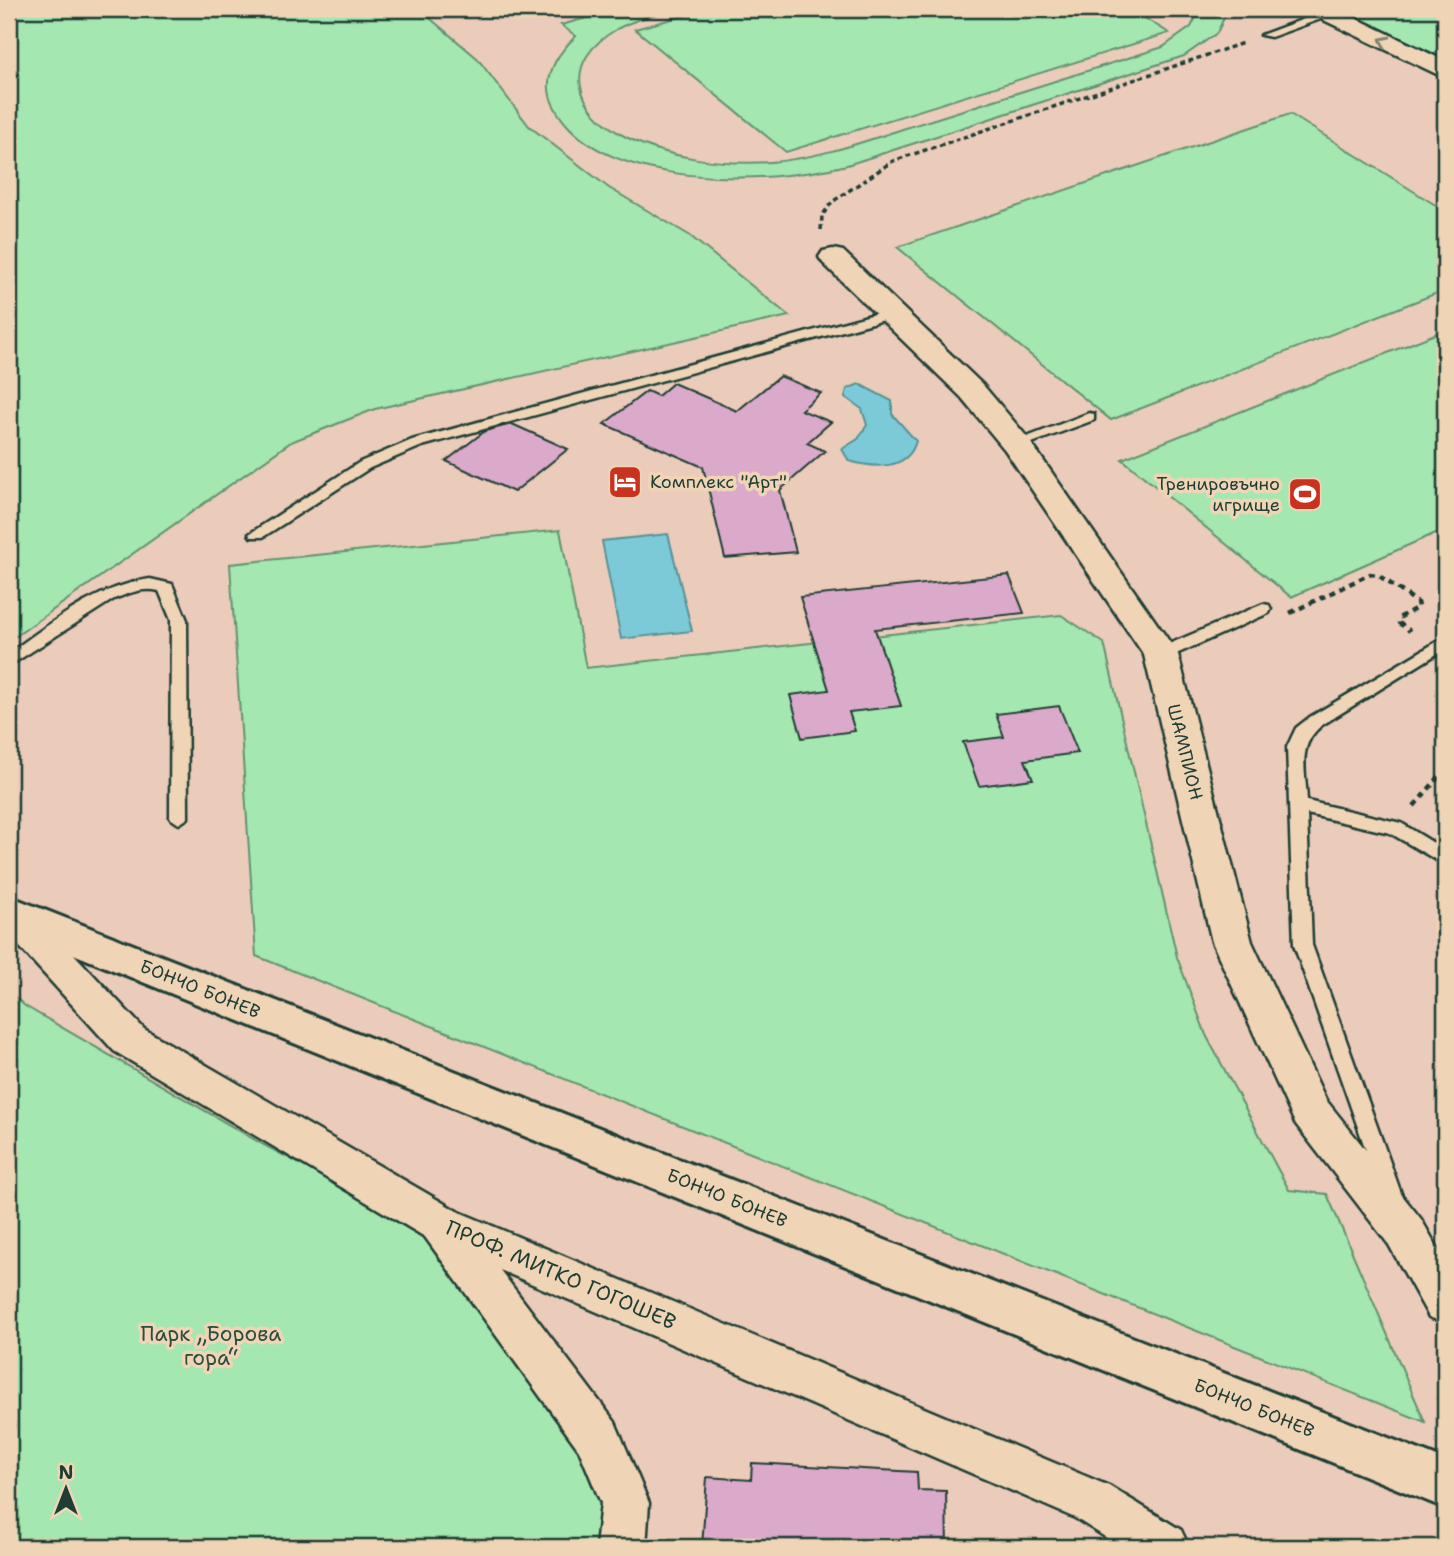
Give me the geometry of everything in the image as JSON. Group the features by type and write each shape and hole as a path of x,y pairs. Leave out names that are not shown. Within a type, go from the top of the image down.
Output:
{"street":[{"path":"1324,11 1445,71"},
{"name":"ШАМПИОН","path":"833,257 972,391 1016,444 1161,654 1232,942 1310,1111 1405,1232 1445,1303"},
{"name":"ПРОФ. МИТКО ГОГОШЕВ","path":"11,913 129,1040 441,1224 1093,1502 1164,1547"},
{"name":"БОНЧО БОНЕВ","path":"11,913 1445,1484"},
{"path":"441,1224 597,1437 625,1503 621,1547"}],"lane":[{"path":"1267,35 1324,11"},
{"path":"257,534 365,465 417,443 894,313"},
{"path":"1016,444 1089,417"},
{"path":"9,661 115,591 145,584 166,588 179,620 178,818"},
{"path":"1161,654 1263,609"},
{"path":"1405,1232 1303,945 1296,747 1302,732 1439,646"},
{"path":"1299,806 1395,828 1445,858"}],"path":[{"path":"833,257 821,230 822,216 832,202 892,161 1267,35"},
{"path":"1263,609 1275,614 1295,611 1363,575 1378,575 1416,602 1418,607 1399,618 1399,623 1439,646"},
{"path":"1395,828 1445,770"}],"green space":[{"path":"9,9 419,9 477,58 529,126 609,188 689,235 789,316 375,409 291,442 9,641"},
{"path":"620,9 677,9 617,29 599,42 587,56 581,71 581,85 585,100 595,113 608,126 626,137 660,151 697,159 753,163 791,160 849,146 1163,47 1191,27 1200,9 1228,9 1217,33 1184,56 847,165 814,172 732,178 688,175 645,167 607,154 576,134 554,106 549,86 552,68 562,51 576,36 561,25"},
{"path":"709,9 1130,9 1169,33 786,152 635,29"},
{"path":"1340,9 1445,9 1445,59 1348,13"},
{"path":"1290,114 1445,211 1445,290 1111,420 897,247"},
{"name":"Тренировъчно игрище","path":"1445,330 1445,529 1291,597 1122,459"},
{"path":"560,530 586,668 1061,615 1104,643 1177,957 1206,1035 1289,1190 1327,1194 1425,1422 256,956 230,564"},
{"name":"Парк „Борова гора“","path":"9,992 25,1006 264,1145 430,1232 589,1446 607,1535 607,1547 9,1547"}],"water":[{"path":"859,384 892,401 892,414 916,441 906,458 879,466 849,461 842,449 858,439 867,425 862,409 845,397 847,389"},
{"path":"668,534 692,631 621,639 602,541"}],"building":[{"path":"780,376 821,393 801,410 831,422 807,443 825,451 780,490 796,552 725,558 703,467 604,424 647,391 658,396 673,383 737,411"},
{"path":"512,424 568,449 514,492 446,461 485,431"},
{"path":"1009,575 1024,613 875,629 901,706 849,712 855,731 802,738 790,695 829,690 800,597"},
{"path":"1059,706 1078,753 1025,760 1033,779 979,786 963,742 1004,737 996,714"},
{"path":"752,1463 917,1472 918,1490 946,1491 947,1547 702,1547 707,1477 751,1480"}],"place":[{"name":"Комплекс \"Арт\"","path":"625,482"},
{"name":"Тренировъчно игрище","path":"1305,494"}]}
